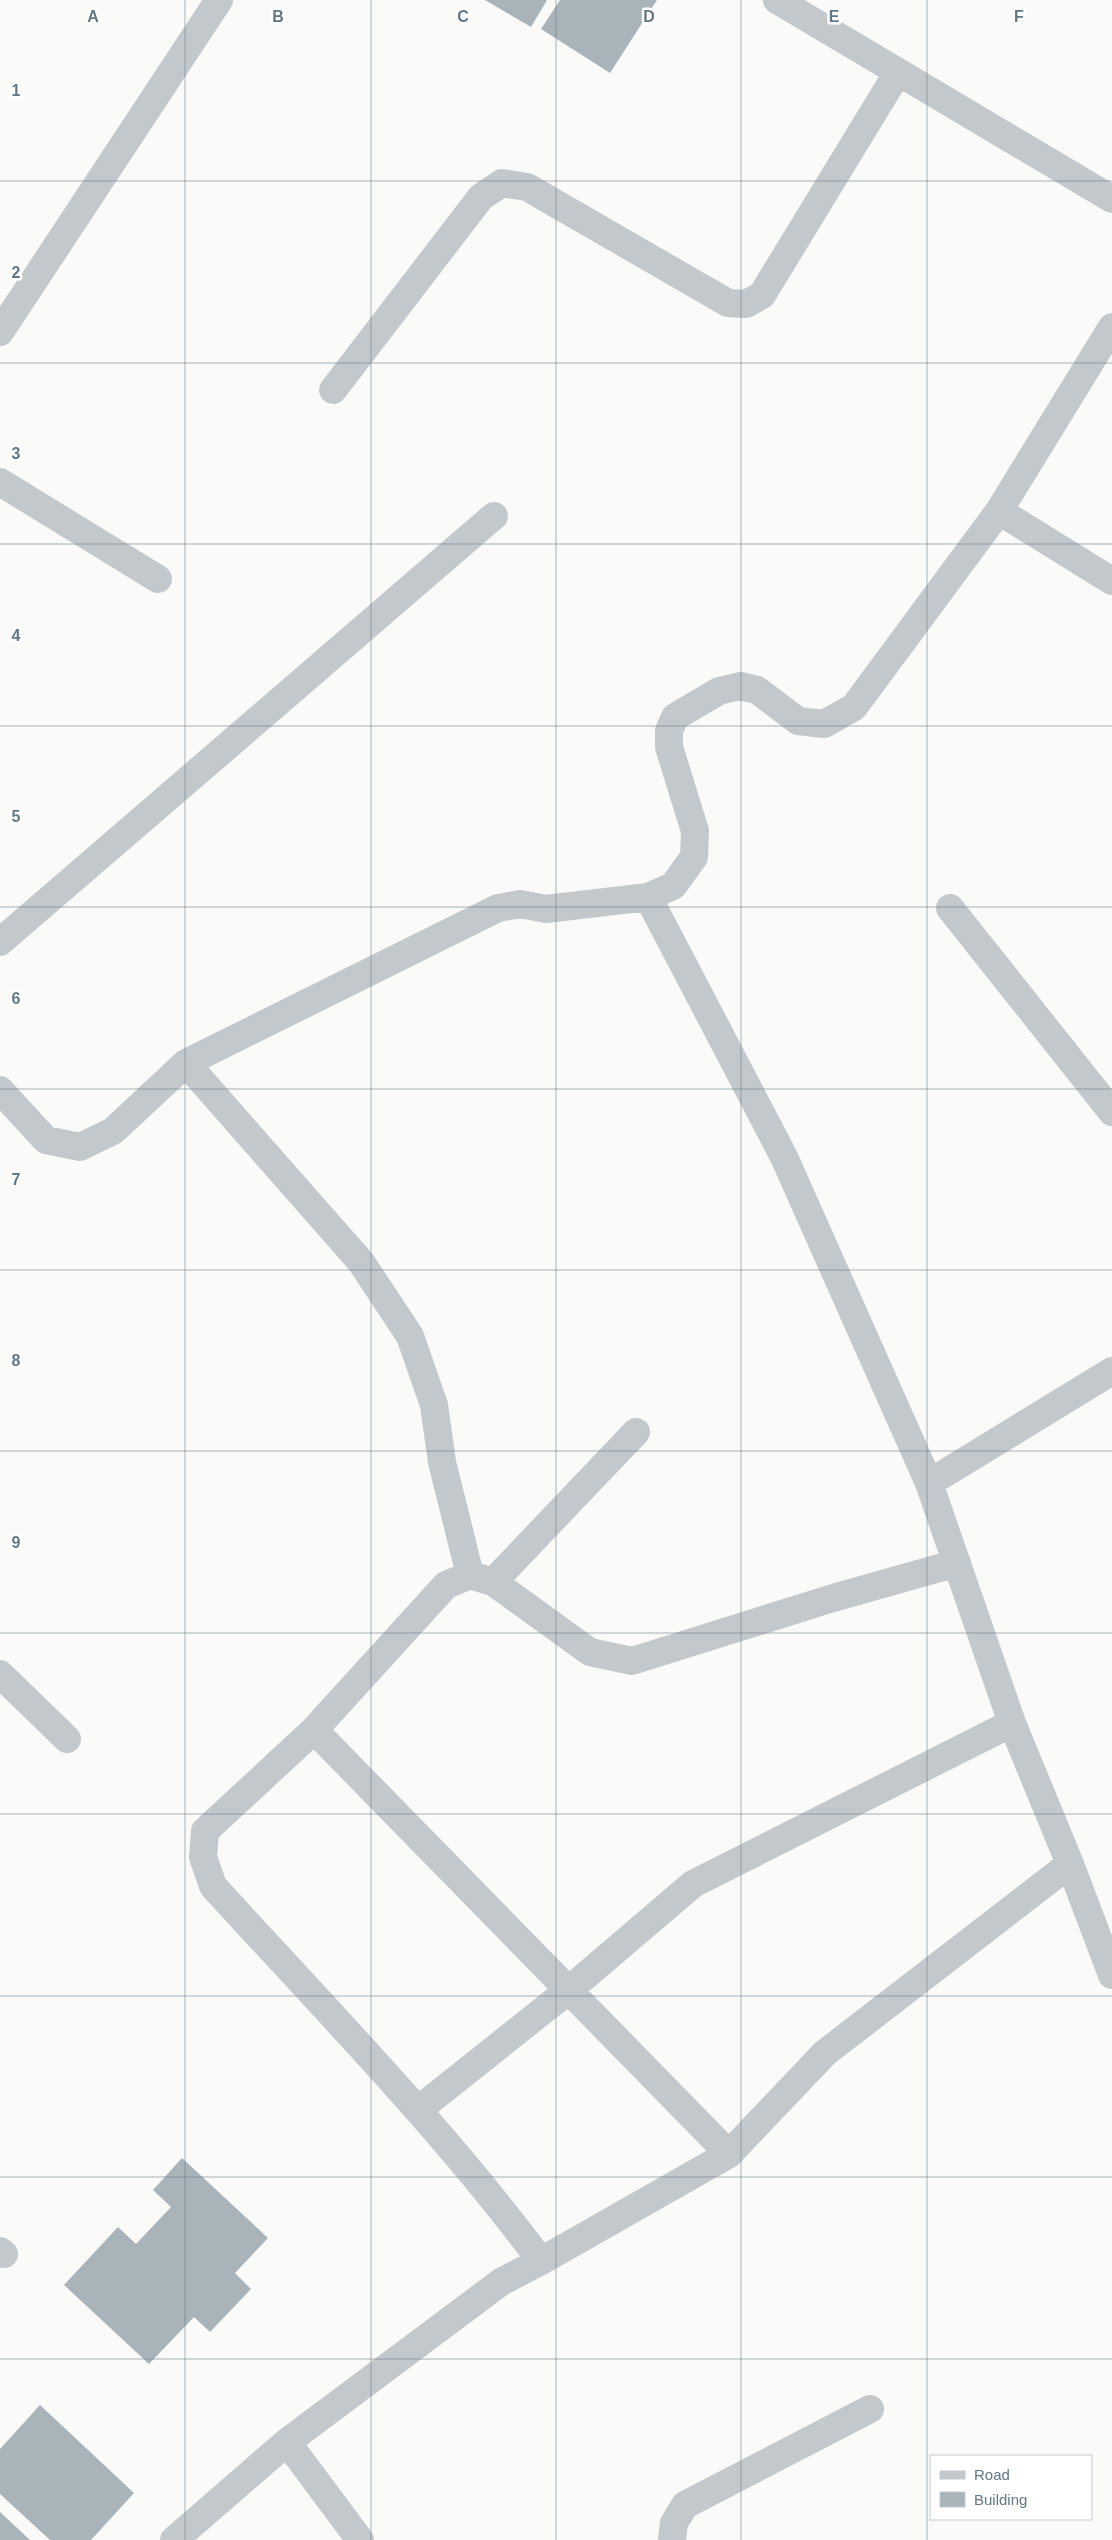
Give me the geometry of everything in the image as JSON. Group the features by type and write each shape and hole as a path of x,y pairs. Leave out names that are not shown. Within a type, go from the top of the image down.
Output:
{"street":[{"path":"2,325 219,0"},
{"path":"777,0 1112,200"},
{"path":"333,390 481,197 502,183 527,187 728,303 746,304 762,295 898,72"},
{"path":"0,1090 46,1140 80,1147 113,1131 186,1062 498,908 520,904 546,909 648,897 673,886 694,858 696,831 670,747 669,731 675,717 719,691 740,686 757,690 798,721 824,724 854,707 999,511 1112,327"},
{"path":"0,482 158,579"},
{"path":"999,511 1112,582"},
{"path":"0,942 494,516"},
{"path":"648,897 784,1157 929,1483 1012,1723 1070,1864 1112,1975"},
{"path":"950,908 1112,1112"},
{"path":"186,1062 361,1262 410,1336 434,1405 442,1462 482,1578 590,1652 632,1662 833,1598 957,1563"},
{"path":"929,1483 1112,1371"},
{"path":"542,2261 499,2204 418,2110 213,1886 203,1857 205,1831 314,1730 446,1585 482,1578 636,1432"},
{"path":"0,1674 67,1740"},
{"path":"418,2110 570,1989 693,1884 1012,1723"},
{"path":"314,1730 570,1989 729,2154"},
{"path":"174,2540 288,2442 501,2282 542,2261 729,2154 826,2052 1070,1864"},
{"path":"672,2540 674,2523 685,2506 870,2409"},
{"path":"288,2442 360,2540"}],"building":[{"path":"485,0 547,0 531,27"},
{"path":"560,0 657,0 610,73 541,29"},
{"path":"182,2158 268,2238 235,2273 251,2289 210,2332 194,2317 149,2364 64,2285 118,2227 136,2244 171,2207 153,2190"},
{"path":"40,2405 134,2493 91,2540 50,2540 0,2494 0,2449"},
{"path":"0,2512 30,2540 0,2540"}]}
